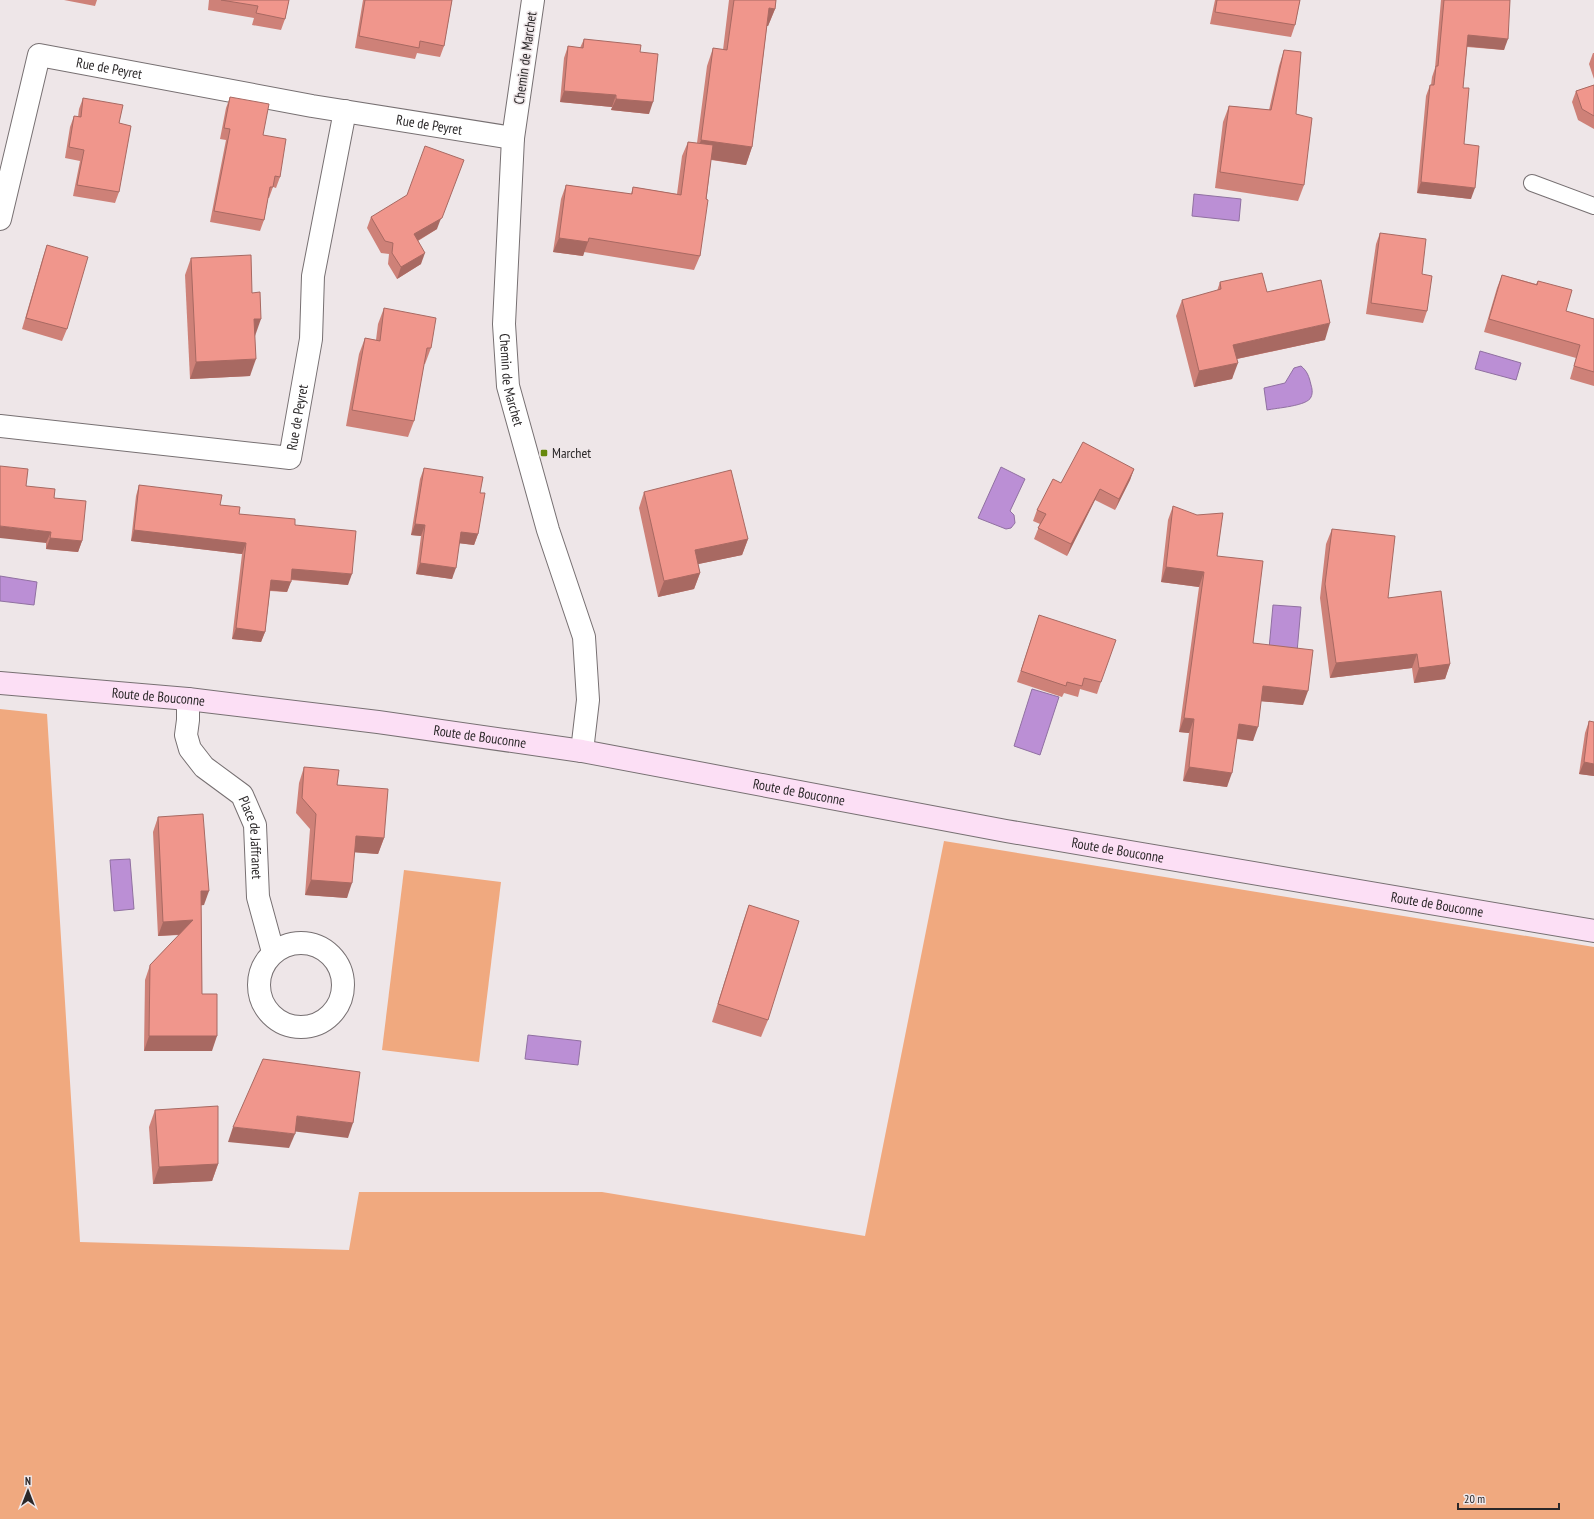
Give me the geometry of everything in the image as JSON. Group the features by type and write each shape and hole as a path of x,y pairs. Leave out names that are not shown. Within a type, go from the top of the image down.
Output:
{"street":[{"name":"Chemin de Marchet","path":"534,0 513,138 504,324 508,386 548,530 584,637 588,700 582,751"},
{"name":"Rue de Peyret","path":"0,219 39,55 345,112 513,138"},
{"name":"Rue de Peyret","path":"0,426 290,458 310,339 313,276 345,112"},
{"name":"Route de Bouconne","path":"0,683 188,699 378,722 582,751 1014,832 1594,931"},
{"name":"Place de Jaffranet","path":"188,699 186,735 190,749 204,767 242,795 255,825 258,897 273,952"}],"lane":[{"path":"1532,183 1594,206"}],"shaded area":[{"path":"1194,194 1241,199 1239,221 1192,216"},
{"path":"1480,351 1521,363 1516,380 1475,369"},
{"path":"1301,366 1306,372 1312,391 1309,400 1298,405 1267,410 1264,388 1285,383 1294,368"},
{"path":"1001,467 1025,479 1010,511 1014,515 1015,523 1011,528 1006,529 978,518"},
{"path":"0,576 37,582 34,605 0,601"},
{"path":"1273,605 1301,607 1297,652 1269,649"},
{"path":"1032,689 1059,697 1040,755 1014,746"},
{"path":"0,709 47,714 80,1242 349,1250 359,1192 602,1192 865,1236 944,841 1594,947 1594,1519 0,1519"},
{"path":"130,859 134,909 114,911 110,860"},
{"path":"404,870 501,882 479,1062 382,1050"},
{"path":"528,1035 581,1041 578,1065 525,1059"}],"building":[{"path":"221,0 289,0 285,19 256,13 258,6"},
{"path":"365,0 452,0 444,46 420,41 419,48 359,36"},
{"path":"734,0 776,0 775,9 769,8 752,147 701,140 713,48 727,50"},
{"path":"1217,0 1300,0 1295,25 1215,12"},
{"path":"1444,0 1510,0 1508,39 1468,35 1463,88 1469,88 1464,144 1479,146 1475,188 1421,182 1430,85 1434,85 1436,66 1438,66"},
{"path":"584,39 641,45 640,52 658,54 653,102 616,99 616,95 564,91 568,46 583,48"},
{"path":"1284,50 1301,52 1296,114 1312,118 1304,185 1220,172 1229,106 1271,110"},
{"path":"1594,85 1594,116 1582,109 1576,91"},
{"path":"230,97 269,104 263,135 286,139 280,177 275,176 273,187 270,187 264,220 214,211 230,129 224,128"},
{"path":"83,98 123,105 119,123 131,126 119,192 77,185 84,150 69,147 74,116 81,117"},
{"path":"688,142 713,145 706,199 708,200 700,256 589,238 588,242 559,238 566,185 632,194 633,187 681,195"},
{"path":"425,146 464,160 442,218 414,234 425,253 401,267 392,253 393,243 385,241 371,217 407,195"},
{"path":"1380,233 1426,239 1422,274 1432,276 1427,311 1371,303"},
{"path":"47,245 88,257 67,329 26,318"},
{"path":"251,255 252,293 260,292 261,319 254,319 256,359 196,362 191,258"},
{"path":"1262,273 1267,292 1321,280 1330,323 1233,345 1238,363 1199,371 1182,300 1221,289 1220,282"},
{"path":"1502,275 1537,285 1538,281 1572,290 1566,311 1594,319 1594,372 1574,366 1580,345 1489,319"},
{"path":"384,308 436,318 431,348 427,348 414,421 352,410 365,338 380,341"},
{"path":"1083,442 1134,469 1119,499 1100,489 1071,544 1038,528 1046,514 1037,510 1053,479 1061,483"},
{"path":"0,466 28,469 26,486 55,489 54,498 86,501 82,541 50,538 51,532 0,526"},
{"path":"424,468 483,477 480,493 485,493 478,534 461,532 456,568 420,563 425,525 415,524"},
{"path":"731,470 748,539 695,550 700,573 664,581 644,492"},
{"path":"139,485 222,495 220,505 240,507 239,514 295,519 295,525 356,531 352,574 292,569 291,582 271,580 265,632 236,628 246,543 134,530"},
{"path":"1173,506 1197,515 1223,513 1217,556 1263,561 1253,643 1313,650 1308,691 1263,686 1258,727 1239,724 1232,773 1189,767 1194,719 1184,718 1204,572 1166,567"},
{"path":"1332,529 1395,536 1388,598 1441,591 1450,664 1419,668 1417,654 1336,663 1325,584"},
{"path":"1039,615 1116,640 1101,682 1084,678 1082,686 1067,682 1066,686 1021,671"},
{"path":"1589,721 1594,722 1594,764 1584,762"},
{"path":"304,767 339,770 337,785 388,789 384,838 356,836 352,883 311,880 316,814 302,798"},
{"path":"203,814 209,891 201,891 202,994 217,994 217,1036 149,1036 150,965 193,920 163,922 158,817"},
{"path":"749,905 799,921 768,1020 718,1004"},
{"path":"263,1059 360,1072 353,1123 297,1116 295,1134 233,1127"},
{"path":"218,1106 218,1164 159,1167 155,1110"}],"place":[{"name":"Marchet","path":"544,453"}]}
